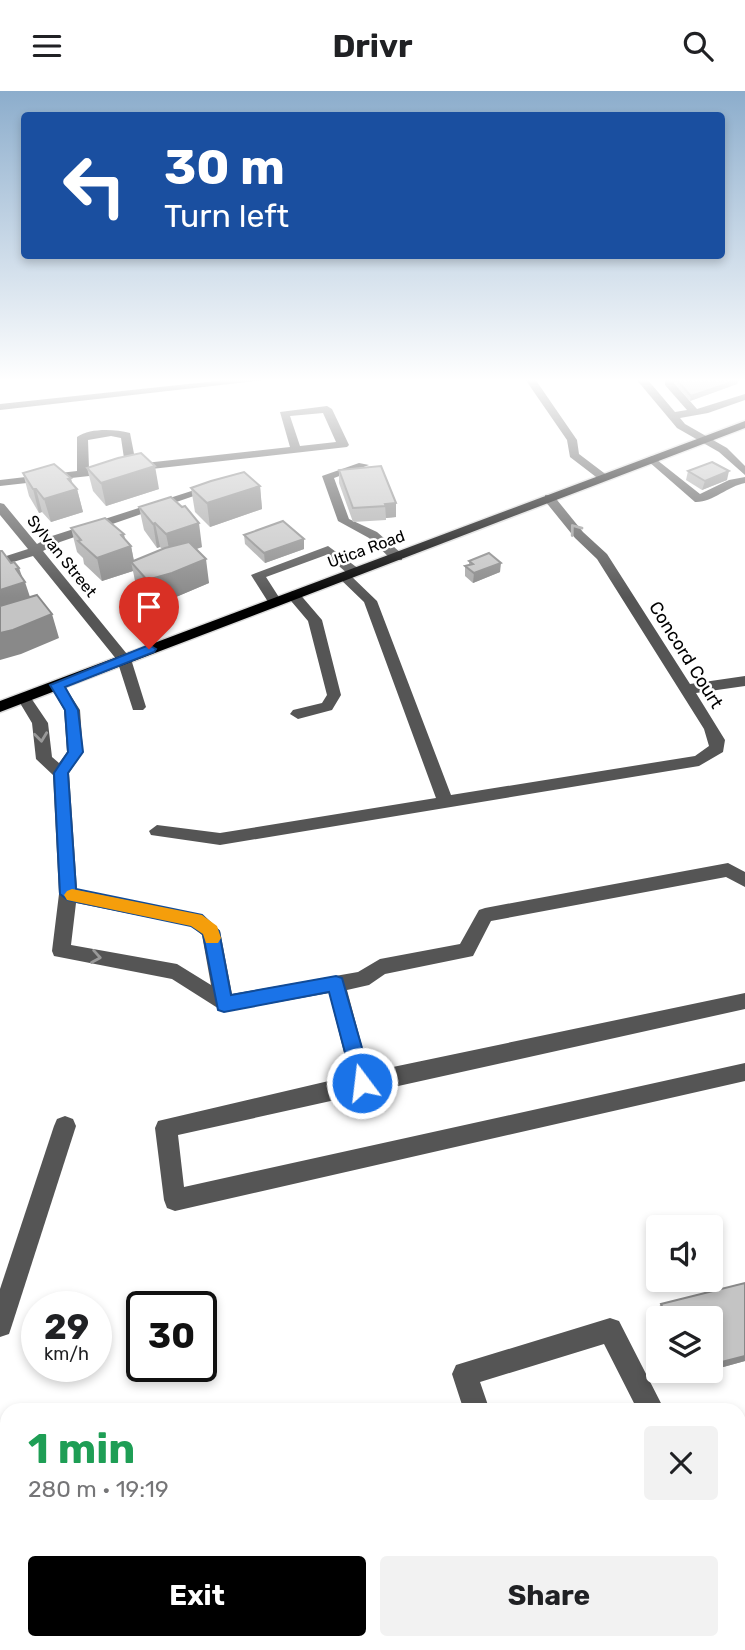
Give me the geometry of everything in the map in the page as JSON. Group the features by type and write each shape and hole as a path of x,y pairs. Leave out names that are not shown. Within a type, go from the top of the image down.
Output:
{"main road":[{"name":"Utica Road","path":"0,707 671,452"}],"street":[{"path":"82,452 83,473"},
{"path":"129,452 131,468"},
{"path":"0,483 280,452"},
{"path":"574,452 574,455 604,478"},
{"path":"725,452 745,472"},
{"path":"652,459 699,499 733,482 745,480"},
{"path":"363,465 328,476 344,521 373,535 397,557"},
{"path":"0,562 34,551 56,539 223,484"},
{"name":"Concord Court","path":"157,831 220,839 699,761 717,748 717,740 602,558 579,535 550,498"},
{"name":"Sylvan Street","path":"0,507 124,659"},
{"path":"275,601 258,575 328,550 349,574 370,601 446,803"},
{"path":"293,595 315,620 334,695 327,707 298,714"},
{"path":"124,659 138,707"},
{"path":"685,689 745,681"},
{"path":"57,685 72,710 75,752 61,773 68,894 61,951 177,972 224,1004 362,979 380,967 466,951 485,915 728,870 745,880"},
{"path":"24,698 40,723 44,759 61,773"},
{"path":"68,894 196,920 211,931 224,1004"},
{"path":"336,984 362,1083"},
{"path":"745,1001 166,1128 175,1201 745,1072"},
{"path":"0,1325 65,1126"},
{"path":"474,1403 465,1374 610,1330 648,1403"}],"building":[{"path":"141,453 155,466 101,483 87,468 118,458"},
{"path":"712,462 729,471 705,481 688,471"},
{"path":"54,464 71,478 68,479 77,489 44,499 33,489 23,473"},
{"path":"381,466 396,503 353,508 339,470"},
{"path":"244,472 260,486 207,503 191,488 211,481"},
{"path":"171,497 182,507 185,506 199,523 166,534 153,524 139,507"},
{"path":"105,518 124,534 121,535 131,546 97,558 78,541 81,540 71,528"},
{"path":"283,521 304,539 264,553 244,535"},
{"path":"189,542 206,559 147,580 131,562 165,548"},
{"path":"0,551 19,568 16,569 25,582 0,590"},
{"path":"489,553 501,563 474,573 465,566 473,564 469,561"},
{"path":"37,595 52,614 0,633 0,606"},
{"path":"745,1283 745,1356 723,1362 723,1306 661,1304 709,1292 723,1292 723,1288"}],"slow traffic":[{"path":"72,895 196,920 211,931 212,938"}],"route":[{"path":"149,649 57,685 72,710 75,752 61,773 68,894 196,920 211,931 224,1004 336,984 362,1083"}]}
